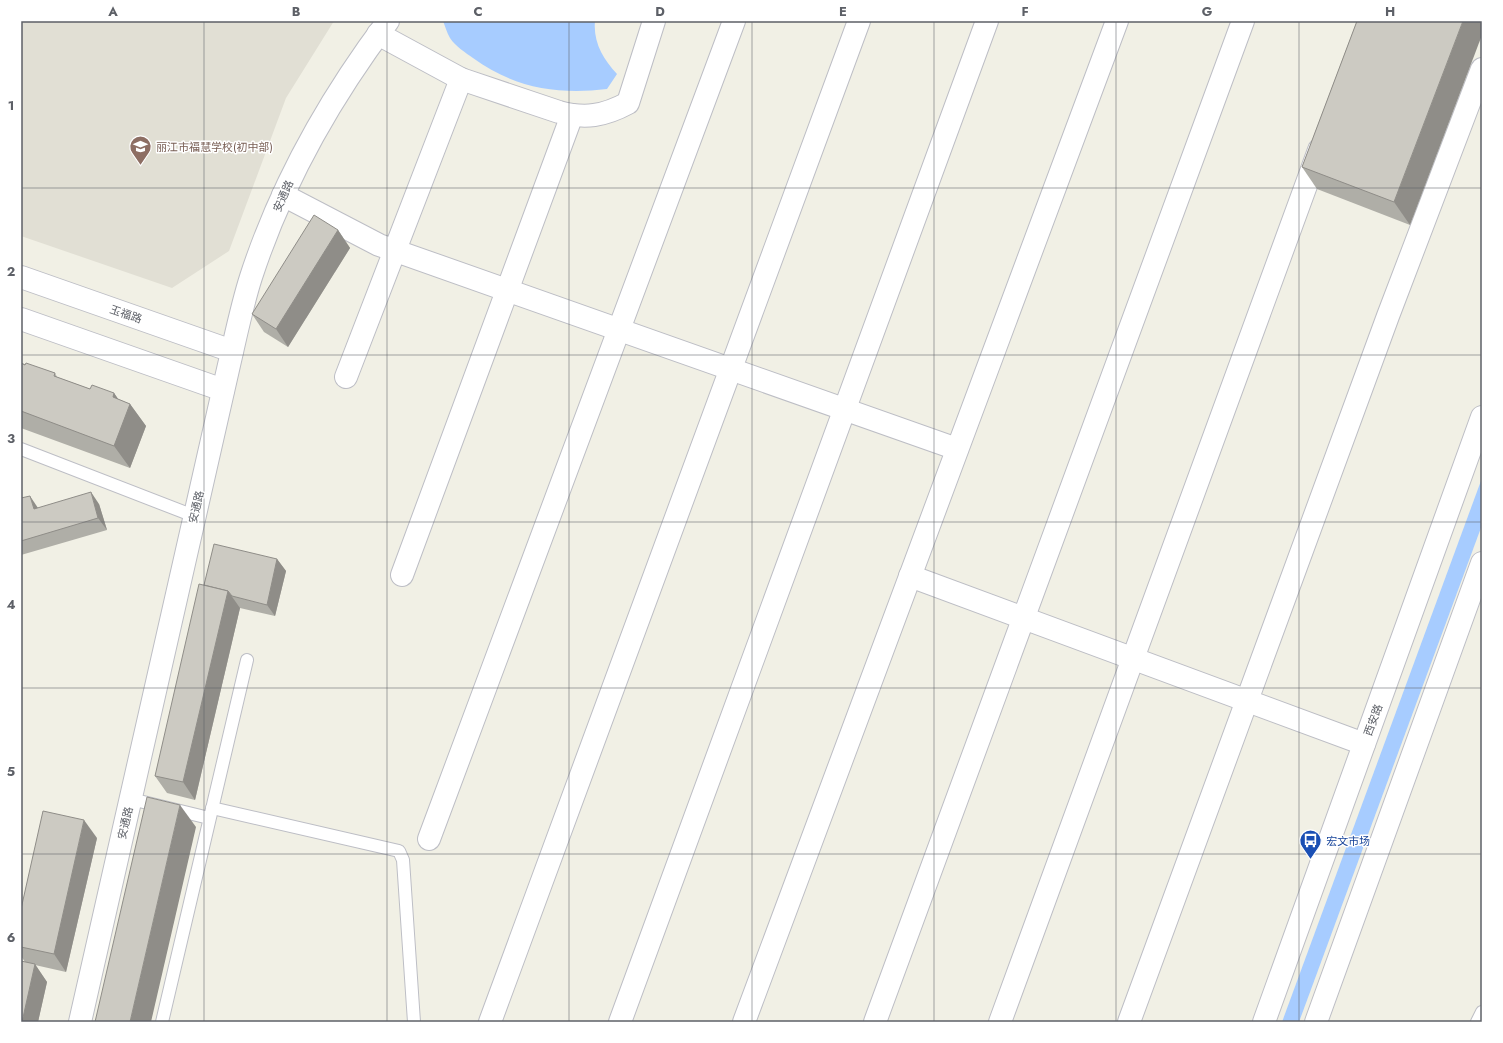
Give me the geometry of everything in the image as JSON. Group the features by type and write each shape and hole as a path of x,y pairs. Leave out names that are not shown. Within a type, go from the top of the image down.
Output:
{"street":[{"path":"383,28 461,79 572,115 598,115 614,111 628,103 654,21"},
{"path":"430,839 734,21"},
{"path":"490,1022 859,21"},
{"path":"620,1022 987,21"},
{"path":"744,1022 1117,21"},
{"path":"875,1022 1243,21"},
{"name":"安通路","path":"80,1022 194,516 251,276 283,194 310,141 335,98 383,28"},
{"path":"1129,1022 1388,316 1482,69"},
{"path":"346,377 461,79"},
{"path":"402,575 572,115"},
{"path":"1000,1022 1134,659 1325,133"},
{"path":"283,194 379,245 957,449"},
{"name":"玉福路","path":"21,277 232,351"},
{"path":"21,319 223,390"},
{"name":"西安路","path":"1264,1022 1482,417"},
{"path":"1316,1022 1482,563"},
{"path":"910,576 1364,744"}],"lane":[{"path":"21,449 194,516"},
{"path":"162,1022 247,660"},
{"path":"131,799 211,813 399,851 403,860 414,1022"},
{"path":"1477,1022 1482,1012"}],"shaded area":[{"name":"丽江市福慧学校(初中部)","path":"21,21 334,21 286,98 229,251 172,288 21,236"}],"water":[{"path":"443,21 595,21 597,43 603,56 617,74 607,89 589,91 554,90 520,83 489,68 461,49 450,38"},
{"path":"1482,478 1482,525 1299,1022 1282,1022"}],"building":[{"path":"1357,21 1463,21 1394,202 1302,167"},
{"path":"314,215 338,230 276,329 252,314"},
{"path":"21,363 25,365 26,363 55,373 54,376 90,389 92,385 114,393 113,397 130,404 114,446 21,411"},
{"path":"91,492 98,518 21,541 21,498 30,496 34,509"},
{"path":"214,544 277,559 267,605 232,596 228,591 204,585"},
{"path":"199,584 228,591 183,782 155,776"},
{"path":"147,797 180,805 130,1022 95,1022"},
{"path":"43,811 84,820 54,954 21,947 21,909"},
{"path":"21,961 35,964 22,1022 21,1022"}],"place":[{"name":"丽江市福慧学校(初中部)","path":"141,166"},
{"name":"宏文市场","path":"1311,860"}]}
